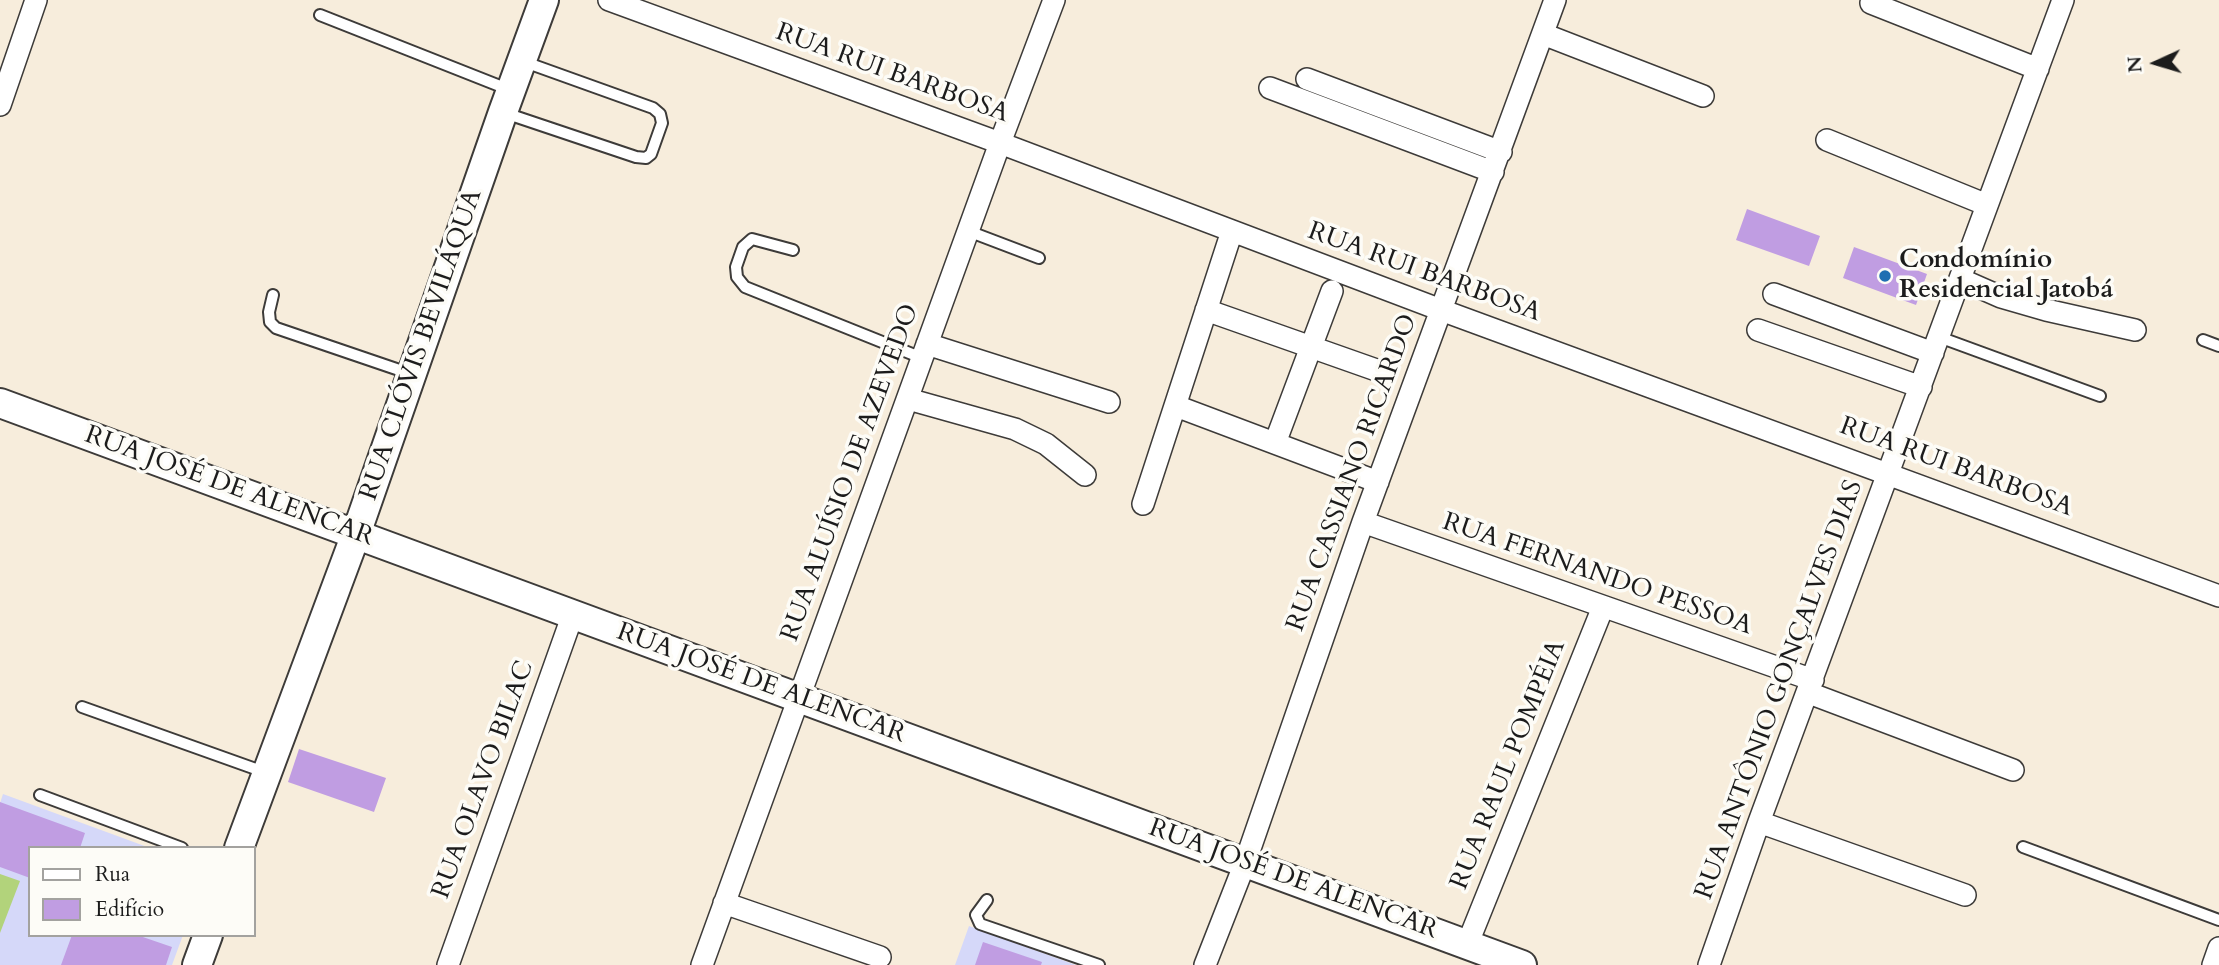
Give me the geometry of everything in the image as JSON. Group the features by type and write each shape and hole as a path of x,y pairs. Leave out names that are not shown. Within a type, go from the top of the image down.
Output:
{"street":[{"path":"0,105 36,0"},
{"name":"RUA CLÓVIS BEVILÁQUA","path":"240,846 356,534 506,101 544,0"},
{"name":"RUA RUI BARBOSA","path":"609,0 1000,142 1441,310 1889,473 2219,597"},
{"name":"RUA ALUÍSIO DE AZEVEDO","path":"702,965 1054,0"},
{"name":"RUA CASSIANO RICARDO","path":"1205,965 1245,863 1363,522 1555,0"},
{"name":"RUA ANTÔNIO GONÇALVES DIAS","path":"1709,965 1759,822 2063,0"},
{"path":"1871,3 2038,68"},
{"path":"1543,34 1703,96"},
{"path":"1307,79 1501,152"},
{"path":"1270,88 1493,172"},
{"path":"1827,140 1987,205"},
{"path":"1143,504 1232,231"},
{"path":"1960,279 2001,297 2135,330"},
{"path":"1275,443 1332,290"},
{"path":"1774,293 1936,345"},
{"path":"1206,310 1382,372"},
{"path":"1758,330 1921,387"},
{"path":"925,351 1109,402"},
{"path":"908,399 1015,429 1046,444 1085,475"},
{"name":"RUA JOSÉ DE ALENCAR","path":"0,403 1522,965"},
{"path":"1176,406 1378,482"},
{"name":"RUA FERNANDO PESSOA","path":"1363,522 1603,607 1811,686 2013,770"},
{"name":"RUA RAUL POMPÉIA","path":"1467,944 1603,607"},
{"name":"RUA OLAVO BILAC","path":"448,965 573,614"},
{"path":"1759,822 1965,895"},
{"path":"724,903 880,957"},
{"path":"197,965 207,937"},
{"path":"2213,965 2219,948"}],"lane":[{"path":"320,15 506,101 636,157 646,158 651,154 662,123 660,114 653,108 522,60"},
{"path":"968,231 1039,258"},
{"path":"793,250 752,239 743,247 736,267 737,277 745,287 925,351"},
{"path":"273,295 269,312 270,322 276,328 411,374"},
{"path":"2203,340 2219,346"},
{"path":"1936,345 2100,396"},
{"path":"82,707 267,773"},
{"path":"40,795 177,846"},
{"path":"2023,846 2219,920"},
{"path":"987,900 976,915 980,924 1099,965"}],"shaded area":[{"path":"3,794 145,846 28,846 28,937 182,937 172,965 0,965 0,803"},
{"path":"969,926 1076,965 955,965"}],"green space":[{"path":"0,874 20,881 0,933"}],"building":[{"path":"1747,209 1820,236 1809,266 1736,240"},
{"name":"Condomínio Residencial Jatobá","path":"1854,247 1927,274 1916,305 1843,278"},
{"path":"299,749 386,778 374,812 288,782"},
{"path":"0,802 85,833 81,846 28,846 28,877 0,867"},
{"path":"71,937 143,937 172,947 166,965 61,965"},
{"path":"983,942 1042,962 1041,965 975,965"}],"place":[{"name":"Condomínio Residencial Jatobá","path":"1885,276"}]}
